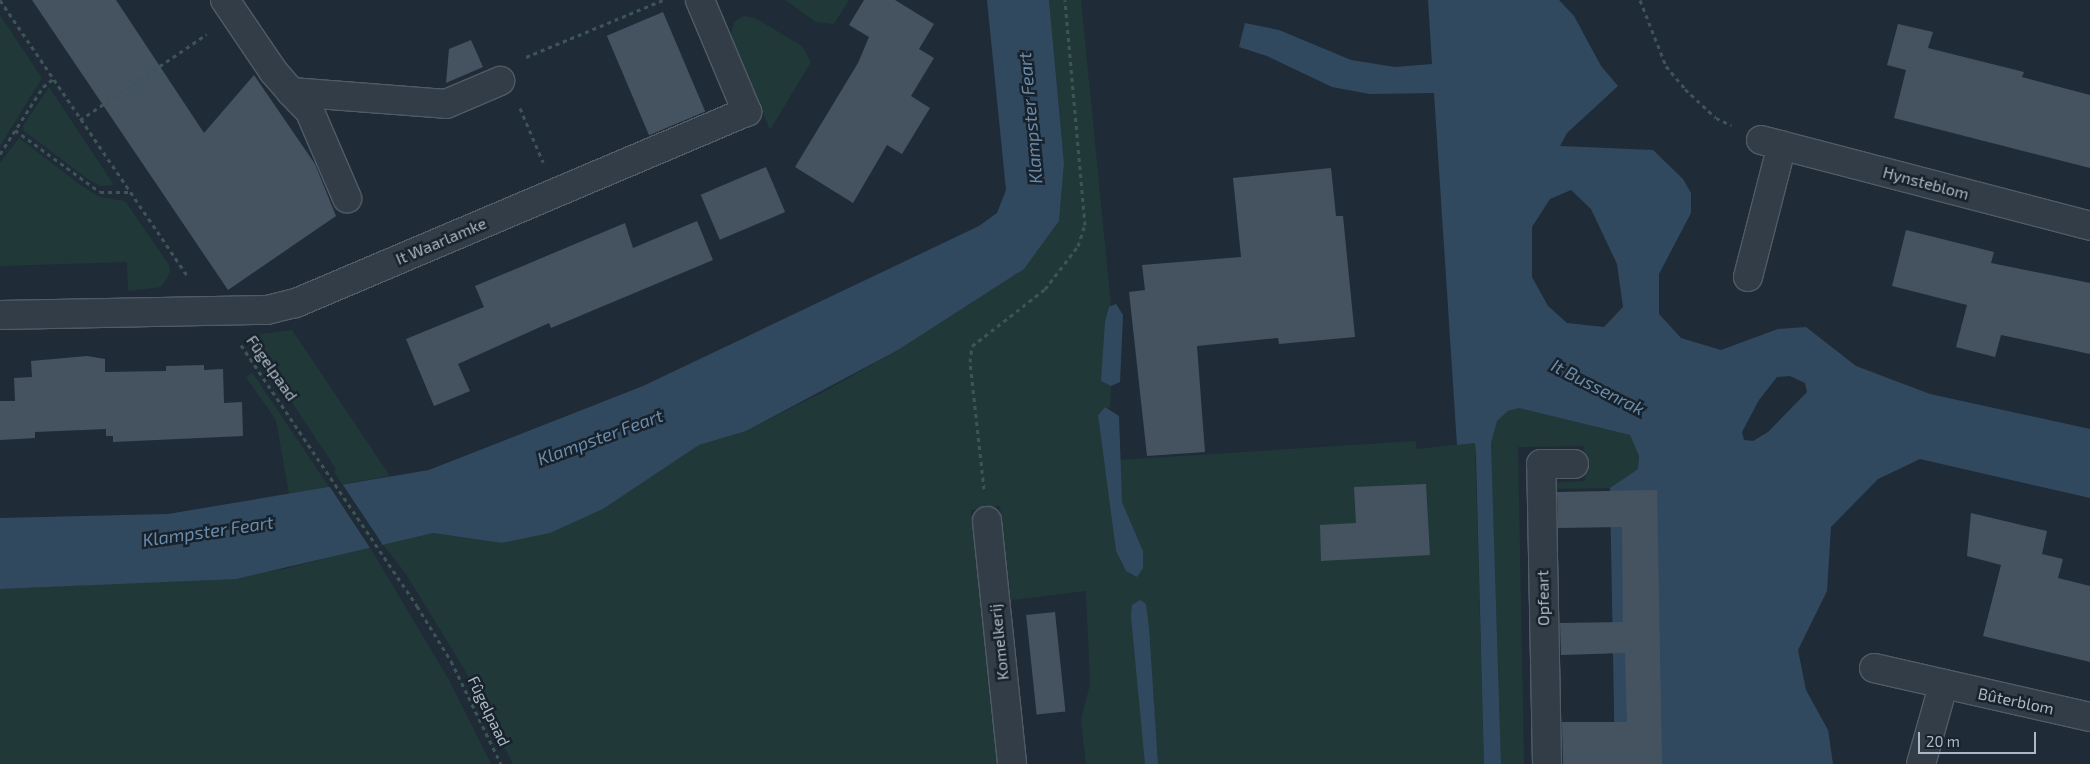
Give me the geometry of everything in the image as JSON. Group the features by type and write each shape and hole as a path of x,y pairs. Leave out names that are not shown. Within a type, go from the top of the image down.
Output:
{"street":[{"name":"It Waarlamke","path":"0,315 267,310 296,303 747,112 700,0"},
{"path":"230,8 272,72 310,112 346,198"},
{"path":"291,92 446,104 500,81"},
{"name":"Hynsteblom","path":"1772,143 2090,226"},
{"path":"1748,277 1772,143"},
{"name":"Opfeart","path":"1547,764 1541,464 1574,464"},
{"name":"Komelkerij","path":"987,521 1012,764"},
{"name":"Bûterblom","path":"1874,668 1943,686 2090,717"},
{"path":"1921,764 1943,686"}],"path":[{"name":"Fûgelpaad","path":"0,0 178,265 215,311 378,548 451,661 501,764"},
{"path":"521,59 663,0"},
{"path":"987,521 970,362 972,346 1045,289 1078,246 1085,225 1065,0"},
{"path":"1640,0 1666,66 1685,89 1716,118 1772,143"},
{"path":"80,120 230,8"},
{"path":"0,154 43,87 53,78"},
{"path":"518,102 555,193"},
{"path":"15,130 100,192 129,192"}],"green space":[{"path":"785,0 849,0 834,24 816,22"},
{"path":"1049,0 1081,0 1111,306 1101,381 1111,386 1110,408 1105,407 1098,415 1116,551 1126,571 1137,577 1143,551 1122,502 1118,460 1416,441 1416,449 1475,443 1484,764 1158,764 1146,604 1145,764 1086,764 1081,720 1090,684 1086,591 1011,600 1000,506 971,510 998,764 513,764 463,667 406,574 381,542 433,533 502,543 550,533 603,509 699,445 746,431 827,390 898,350 1024,269 1059,221 1064,163"},
{"path":"0,15 42,78 0,146"},
{"path":"743,16 755,18 802,46 811,62 770,130 731,35 734,22"},
{"path":"49,87 114,185 100,186 88,179 24,131 23,126"},
{"path":"19,138 83,187 100,197 125,201 169,265 170,273 161,287 128,291 127,262 0,266 0,163"},
{"path":"292,330 390,476 342,484 334,472 336,469 258,351 260,334"},
{"path":"252,372 329,487 289,494 276,420 246,377"},
{"path":"1519,408 1630,435 1639,456 1638,469 1610,488 1550,489 1550,483 1585,481 1584,446 1518,447 1524,764 1501,764 1491,443 1497,421 1508,411"},
{"path":"369,546 449,680 491,764 0,764 0,589 174,581 285,569"}],"water":[{"name":"Klampster Feart","path":"987,0 1049,0 1064,163 1059,221 1024,269 898,350 746,431 699,445 603,509 550,533 502,543 433,533 236,579 0,589 0,518 168,514 429,470 643,386 979,226 997,213 1006,190"},
{"name":"It Bussenrak","path":"1428,0 1559,0 1574,16 1601,66 1618,86 1567,133 1560,146 1653,150 1683,179 1691,193 1691,213 1659,274 1659,314 1681,338 1721,350 1778,329 1806,327 1856,366 1930,394 2090,429 2090,498 1920,459 1878,479 1831,527 1827,591 1798,650 1806,690 1828,730 1833,764 1615,764 1610,488 1638,469 1639,456 1630,435 1519,408 1508,411 1497,421 1491,443 1501,764 1484,764 1476,456 1475,443 1457,445 1434,93 1370,94 1332,87 1267,56 1239,47 1245,23 1279,30 1351,60 1395,67 1432,64","holes":["1571,190 1591,209 1617,264 1623,307 1604,327 1567,323 1548,306 1532,277 1532,227 1550,199","1790,376 1805,383 1807,392 1768,432 1753,441 1744,440 1742,432 1759,400 1777,377"]},
{"path":"1116,304 1123,315 1120,382 1111,386 1101,381 1105,322 1109,307"},
{"path":"1105,407 1119,416 1122,502 1143,551 1143,568 1137,577 1126,571 1116,551 1098,415"},
{"path":"1140,600 1146,604 1149,628 1158,764 1145,764 1131,616 1132,605"}],"pier":[{"path":"341,482 382,545 370,548 328,484"}],"building":[{"path":"32,0 116,0 204,133 254,75 315,164 336,216 228,290"},
{"path":"864,0 895,0 934,24 919,49 934,58 911,96 930,108 902,154 887,145 853,203 795,167 858,63 869,37 849,25"},
{"path":"663,12 705,111 649,135 607,36"},
{"path":"1898,24 1933,32 1928,48 2024,72 2022,77 2090,95 2090,168 1894,118 1906,70 1887,65"},
{"path":"471,40 483,67 446,83 449,49"},
{"path":"766,167 785,212 720,240 701,195"},
{"path":"1331,168 1336,216 1343,216 1355,337 1279,344 1278,338 1197,346 1205,452 1147,456 1129,292 1145,290 1142,265 1241,257 1233,178"},
{"path":"697,221 713,260 551,328 549,323 458,364 470,391 434,406 406,339 484,307 475,286 625,223 633,248"},
{"path":"1906,230 1994,252 1991,263 2090,283 2090,354 2001,335 1995,357 1956,347 1967,305 1892,286"},
{"path":"87,356 105,359 105,372 166,371 166,366 204,365 204,370 223,369 224,403 242,402 243,436 113,442 113,436 106,436 106,429 35,432 35,438 0,440 0,401 15,401 14,378 32,377 31,361"},
{"path":"1426,484 1430,555 1321,561 1320,525 1356,523 1354,487"},
{"path":"1657,490 1662,764 1563,764 1562,722 1627,722 1625,653 1561,655 1560,623 1623,622 1622,527 1558,528 1557,492"},
{"path":"1971,513 2047,531 2042,554 2063,559 2058,578 2090,586 2090,662 1983,636 2001,565 1967,556"},
{"path":"1055,612 1065,711 1037,714 1026,615"}]}
